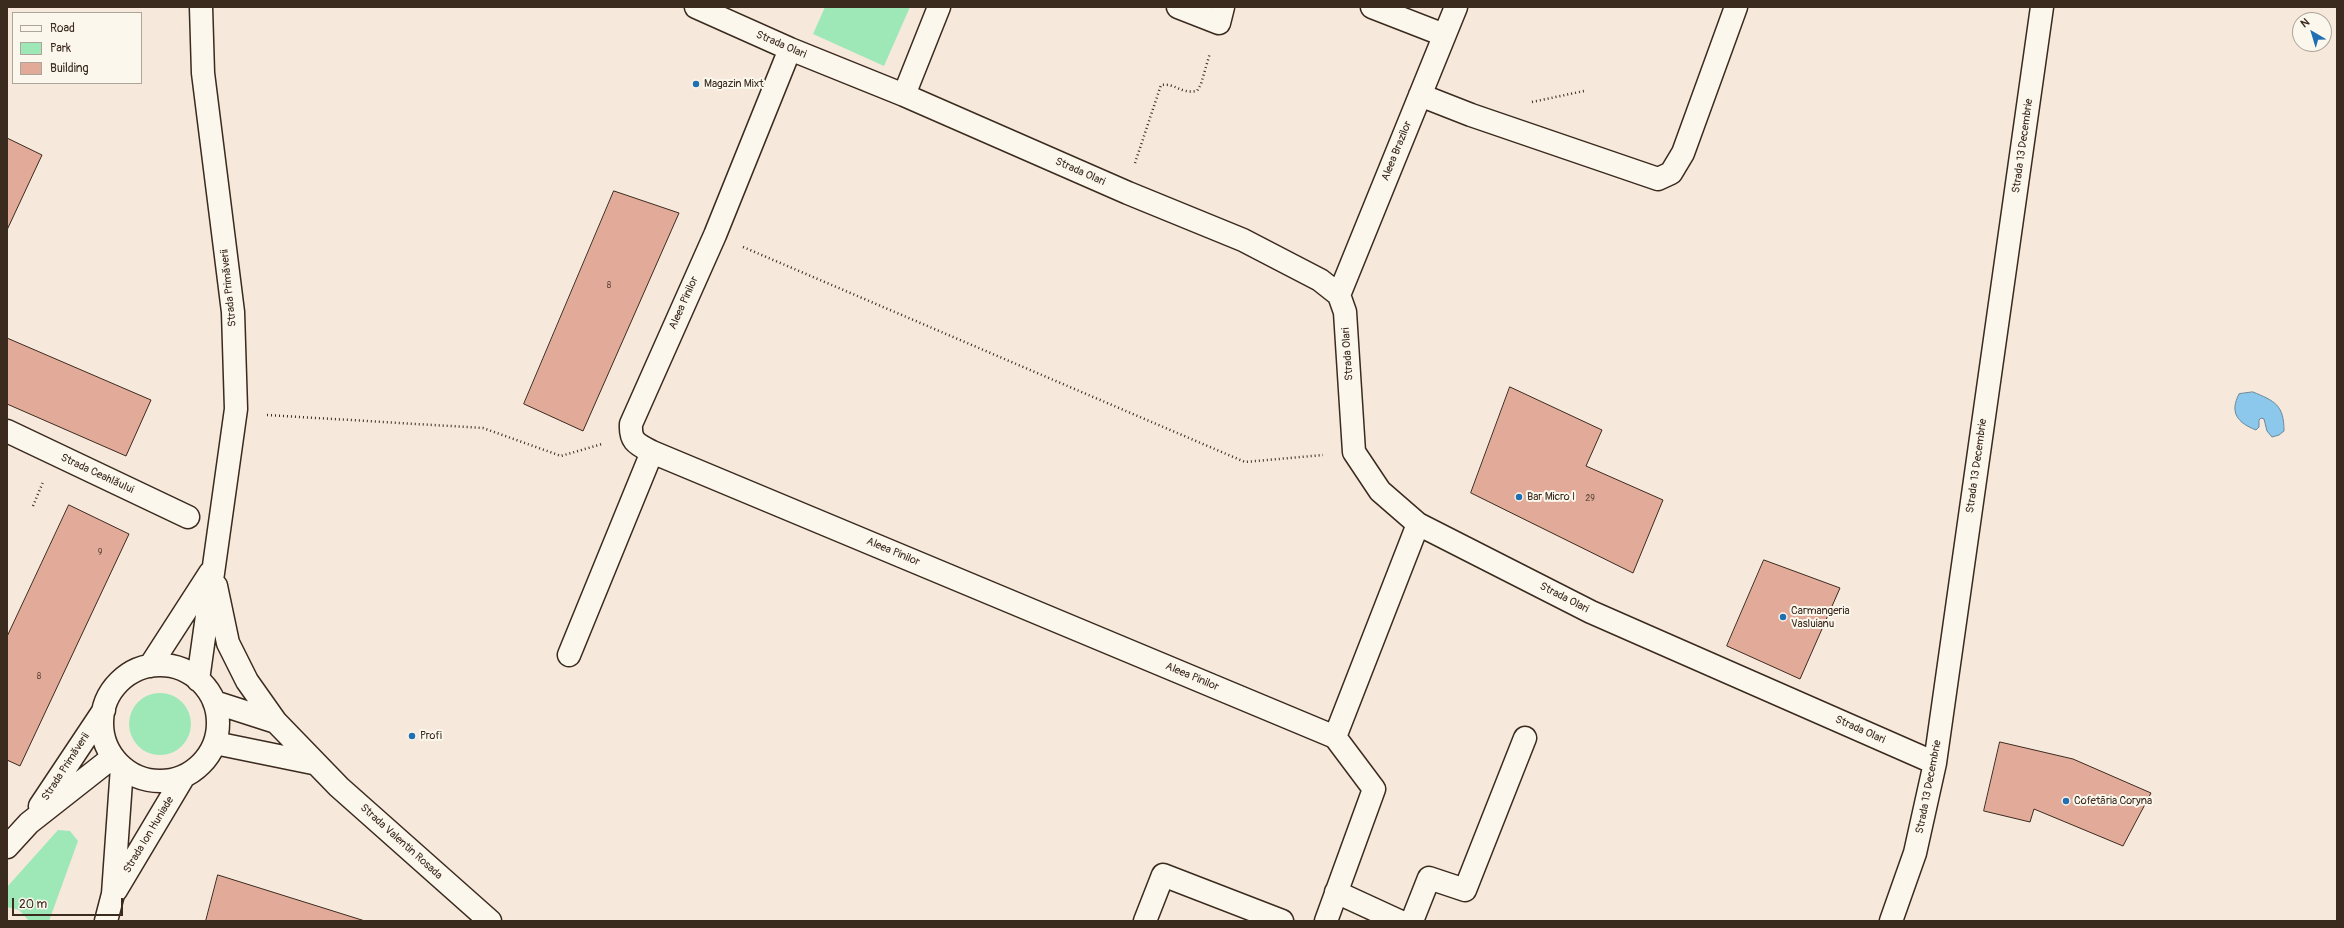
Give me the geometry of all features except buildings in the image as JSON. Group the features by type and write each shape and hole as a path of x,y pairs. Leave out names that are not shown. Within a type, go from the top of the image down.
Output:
{"street":[{"name":"Strada Primăverii","path":"198,680 212,569 233,438 236,409 233,312 203,73 201,7"},
{"name":"Strada Olari","path":"696,7 790,49 904,95 1128,193 1243,240 1295,265 1320,280 1339,295 1345,312 1354,452 1380,491 1418,524 1591,612 1935,763"},
{"path":"904,95 939,7"},
{"path":"1178,7 1221,15"},
{"path":"1372,7 1444,35"},
{"name":"Aleea Brazilor","path":"1339,295 1456,7"},
{"path":"1420,95 1471,115 1658,179 1671,173 1683,153 1736,7"},
{"name":"Strada 13 Decembrie","path":"1891,921 1915,853 1935,763 2042,7"},
{"name":"Aleea Pinilor","path":"790,49 715,235 631,424 630,435 637,443 652,452 1335,737"},
{"name":"Strada Ceahlăului","path":"7,431 188,516"},
{"path":"569,655 652,452"},
{"path":"1326,921 1374,789 1335,737 1418,524"},
{"name":"Strada Primăverii","path":"150,666 212,569"},
{"name":"Strada Valentin Rosada","path":"212,569 228,644 247,682 276,722 314,763 490,921"},
{"path":"150,666 167,666 184,670 198,680 208,690 214,702 218,729 215,743 202,762 184,776 168,781 152,780 136,776 118,762 106,743 102,726 104,710 110,694 120,682 134,672 150,666"},
{"name":"Strada Valentin Rosada","path":"214,702 276,722"},
{"name":"Strada Primăverii","path":"7,848 29,824 104,710"},
{"path":"1412,921 1429,878 1466,890 1525,738"},
{"path":"215,743 314,763"},
{"name":"Strada Primăverii","path":"29,824 118,762"},
{"name":"Strada Ion Huniade","path":"114,894 118,762"},
{"name":"Strada Ion Huniade","path":"106,921 114,894 184,776"},
{"path":"1145,921 1163,875 1282,921"},
{"path":"1336,892 1399,921"}],"path":[{"path":"1128,193 1134,165 1161,85 1168,84 1187,93 1197,91 1201,84 1221,15"},
{"path":"715,235 1245,462 1354,452"},
{"path":"267,415 483,428 561,456 630,435"}],"green space":[{"path":"825,7 910,7 884,66 813,34"},
{"path":"160,693 172,695 182,702 189,712 191,724 189,736 182,746 172,753 160,755 148,753 138,746 131,736 129,724 131,712 138,702 148,695"},
{"path":"58,830 70,831 78,841 49,921 29,921 19,910 7,907 7,887"}],"water":[{"path":"2253,392 2267,398 2277,405 2284,422 2284,431 2279,435 2272,437 2267,431 2264,419 2261,418 2259,420 2259,427 2256,430 2240,421 2235,412 2236,401 2239,394"}],"place":[{"name":"Magazin Mixt","path":"696,84"},
{"name":"Bar Micro I","path":"1519,497"},
{"name":"Carmangeria Vasluianu","path":"1783,617"},
{"name":"Profi","path":"412,736"},
{"name":"Cofetăria Coryna","path":"2066,801"}]}
